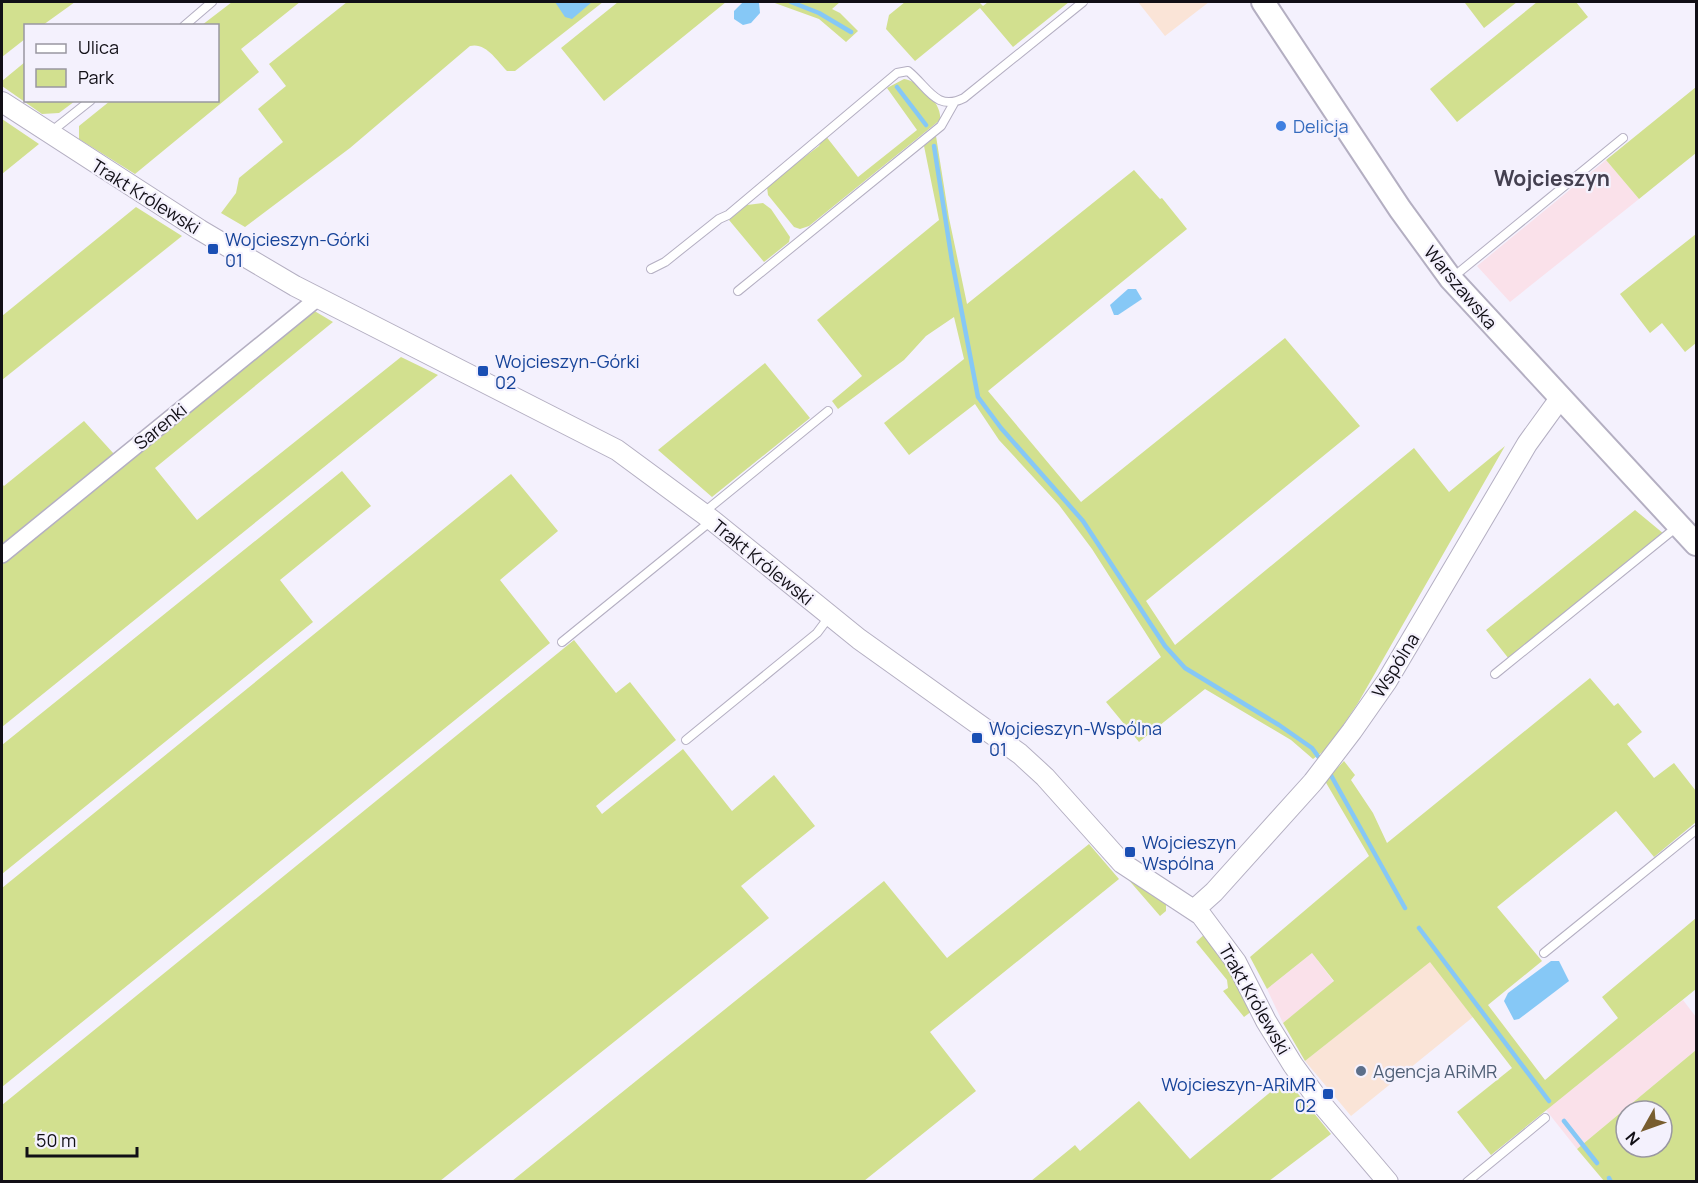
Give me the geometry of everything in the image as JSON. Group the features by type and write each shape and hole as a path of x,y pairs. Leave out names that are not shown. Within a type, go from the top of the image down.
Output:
{"main road":[{"name":"Warszawska","path":"1263,2 1400,209 1451,279 1696,544"}],"street":[{"name":"Trakt Królewski","path":"2,102 48,134 226,246 318,297 617,450 707,517 830,616 1020,754 1045,777 1122,862 1195,909 1236,962 1266,1022 1293,1065 1320,1102 1388,1182"},
{"name":"Sarenki","path":"2,555 318,297"},
{"name":"Wspólna","path":"1195,909 1214,892 1336,754 1386,681 1527,444 1561,397"}],"lane":[{"path":"186,24 212,2"},
{"path":"651,269 665,262 719,219 728,215 897,73 908,71 934,98 947,104 954,103 964,98 1083,2"},
{"path":"48,134 88,102"},
{"path":"738,291 941,126 954,103"},
{"path":"1451,279 1623,138"},
{"path":"562,642 828,411"},
{"path":"1495,674 1679,525"},
{"path":"686,740 818,633 830,616"},
{"path":"1544,953 1696,830"},
{"path":"1467,1182 1545,1118"}],"shaded area":[{"path":"1138,2 1209,2 1165,36"},
{"path":"1606,160 1639,199 1510,302 1477,266"},
{"path":"1312,953 1334,982 1283,1023 1267,989"},
{"path":"1430,961 1473,1017 1351,1116 1305,1061"},
{"path":"1683,1000 1696,1017 1696,1050 1637,1099 1614,1099 1614,1118 1577,1149 1546,1110"}],"green space":[{"path":"2,2 75,2 44,24 24,24 24,40 2,57"},
{"path":"232,2 300,2 241,49 259,72 135,174 79,139 79,126 109,102 219,102 219,24 203,24"},
{"path":"347,2 603,2 515,71 507,71 481,47 470,46 350,148 245,227 221,213 236,193 239,178 283,142 258,109 286,86 269,64"},
{"path":"618,2 726,2 604,101 561,48"},
{"path":"772,2 840,2 832,9 840,13 858,31 846,42 819,19"},
{"path":"905,2 979,2 983,6 988,2 1069,2 1013,47 980,8 915,61 886,29 889,15"},
{"path":"1517,2 1484,28 1465,3"},
{"path":"1537,2 1576,2 1588,17 1457,122 1430,89"},
{"path":"24,63 24,101 2,86 2,81"},
{"path":"904,79 916,84 929,94 938,107 940,120 809,226 800,229 794,227 768,195 767,187 819,146 825,135 858,177 917,130 887,88"},
{"path":"1696,87 1696,153 1639,199 1606,160"},
{"path":"25,102 74,102 59,113 42,114"},
{"path":"2,119 39,144 2,174"},
{"path":"936,136 949,218 967,304 1134,170 1160,199 1162,198 1187,229 988,391 1081,502 1285,338 1360,426 1146,601 1175,645 1414,448 1449,492 1505,446 1358,703 1328,748 1313,759 1291,740 1205,689 1139,742 1106,702 1161,657 1092,549 1059,505 999,440 975,404 909,455 884,423 964,359 954,317 926,336 904,360 838,409 832,401 862,376 817,320 939,220 924,146"},
{"path":"763,203 771,209 790,237 789,242 764,262 729,220 747,205"},
{"path":"136,207 182,236 2,380 2,316"},
{"path":"1696,234 1696,343 1685,352 1662,323 1650,333 1620,294"},
{"path":"301,303 333,322 155,468 197,520 401,357 438,375 2,727 2,484 4,486 84,421 114,454"},
{"path":"765,363 810,418 712,497 658,450"},
{"path":"342,471 371,506 280,580 313,622 2,874 2,745"},
{"path":"511,474 558,531 500,580 550,643 2,1087 2,888"},
{"path":"1635,510 1664,534 1509,659 1486,630"},
{"path":"574,640 616,693 630,682 676,740 596,806 602,814 683,749 732,811 774,775 815,826 741,886 769,918 440,1181 2,1181 2,1105"},
{"path":"1590,678 1614,706 1618,703 1642,732 1627,744 1654,778 1674,763 1696,791 1696,822 1654,857 1616,811 1497,907 1542,961 1488,1005 1545,1080 1618,1018 1602,997 1696,918 1696,989 1491,1155 1457,1112 1512,1068 1430,962 1305,1061 1283,1023 1334,981 1312,953 1267,989 1250,957 1369,856 1325,781 1344,761 1355,775 1351,780 1373,813 1387,843"},
{"path":"1089,844 1119,879 930,1032 976,1091 864,1181 512,1181 884,881 947,958"},
{"path":"1127,878 1163,899 1166,911 1160,916"},
{"path":"1207,932 1215,942 1252,1011 1244,1017 1223,991 1228,988 1227,980 1196,942"},
{"path":"1696,1050 1696,1181 1604,1181 1577,1149 1614,1118 1614,1159 1674,1159 1674,1099 1637,1099"},
{"path":"1286,1079 1331,1134 1269,1181 1031,1181 1075,1145 1080,1151 1139,1101 1190,1159"}],"water":[{"path":"555,2 592,2 572,19 565,17"},
{"path":"743,2 759,3 760,13 751,23 743,25 734,19 734,11"},
{"path":"1128,289 1136,289 1142,299 1118,315 1114,315 1110,305"},
{"path":"1551,961 1559,961 1569,981 1519,1019 1514,1020 1504,1001 1508,993"}],"waterway":[{"path":"791,2 819,13 851,32"},
{"path":"897,87 926,125"},
{"path":"934,146 952,261 978,397 1001,428 1083,521 1165,646 1185,668 1279,725 1312,748 1323,763"},
{"path":"1328,770 1405,908"},
{"path":"1419,928 1549,1101"},
{"path":"1564,1121 1597,1163"},
{"path":"1609,1178 1611,1182"}],"place":[{"name":"Delicja","path":"1281,126"},
{"name":"Wojcieszyn-Górki 01","path":"213,249"},
{"name":"Wojcieszyn-Górki 02","path":"483,371"},
{"name":"Wojcieszyn-Wspólna 01","path":"977,738"},
{"name":"Wojcieszyn Wspólna","path":"1130,852"},
{"name":"Agencja ARiMR","path":"1361,1071"},
{"name":"Wojcieszyn-ARiMR 02","path":"1328,1094"}],"district":[{"name":"Wojcieszyn","path":"1552,178"}]}
